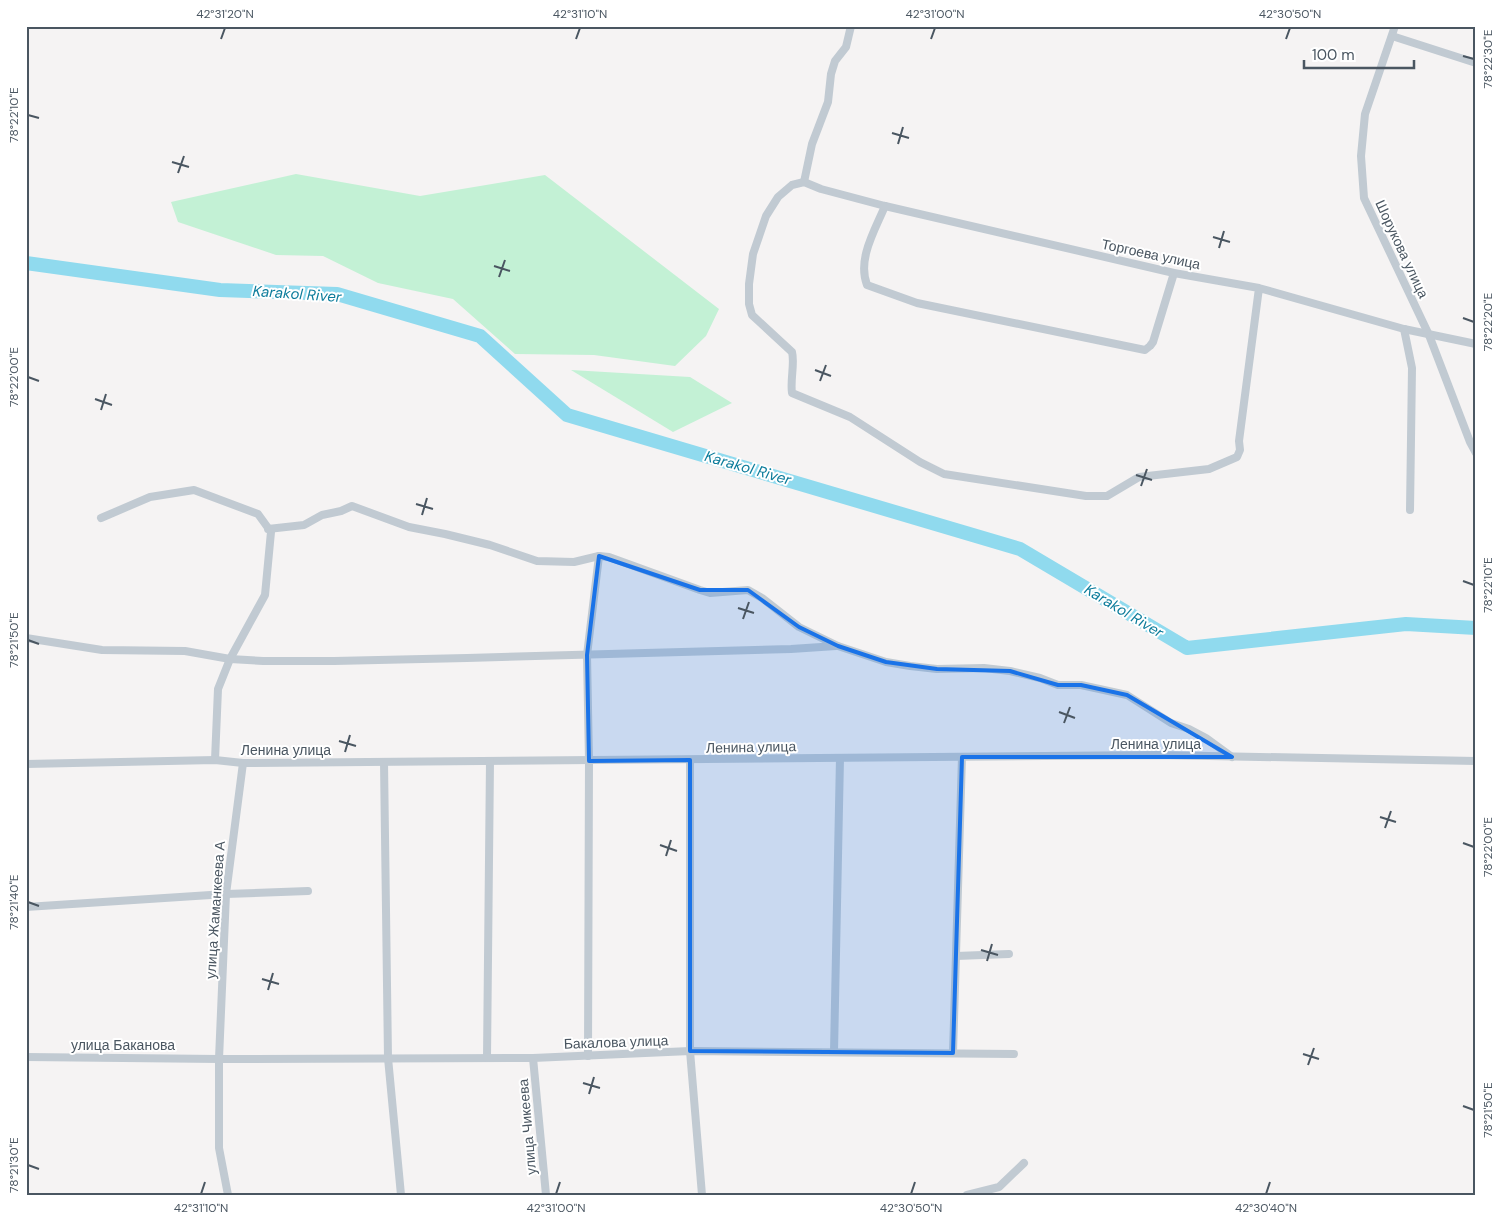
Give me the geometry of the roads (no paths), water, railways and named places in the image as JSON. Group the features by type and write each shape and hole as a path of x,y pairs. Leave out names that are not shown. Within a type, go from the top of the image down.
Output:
{"street":[{"path":"851,26 846,47 835,61 831,74 828,102 812,144 804,182 792,185 778,198 766,216 753,254 749,284 749,304 752,315 792,352 792,393 850,417 920,462 944,474 1086,496 1107,496 1139,477 1209,469 1237,457 1240,450 1239,441 1259,288"},
{"name":"Шорукова улица","path":"1395,26 1365,114 1361,156 1364,198 1429,335 1476,453"},
{"path":"1392,36 1476,63"},
{"name":"Торгоева улица","path":"804,182 820,189 886,206 1174,273 1259,288 1404,329 1476,344"},
{"path":"886,206 863,266 864,277 867,285 917,303 1144,350 1154,342 1174,273"},
{"path":"1404,329 1412,368 1410,510"},
{"path":"101,518 150,497 194,490 258,514 270,532 265,595 230,659 218,689 215,760"},
{"path":"268,529 304,525 322,515 341,511 352,506 409,527 445,534 538,561 574,562 599,556 609,557 700,590 710,592 748,590 762,598 799,627 838,646 886,662 937,669 984,668 1010,671 1040,678 1058,685 1081,685 1127,695 1171,723 1189,729 1206,738 1232,757"},
{"path":"588,1056 589,761 587,655 599,556"},
{"path":"26,638 102,650 185,651 230,659 334,661 791,649 838,646"},
{"name":"Ленина улица","path":"26,764 215,760 243,763 1149,756 1476,760"},
{"path":"953,1053 962,757"},
{"path":"834,1052 840,758"},
{"path":"690,760 690,1051 702,1195"},
{"path":"488,1058 490,761"},
{"path":"384,762 388,1058 401,1195"},
{"name":"улица Жаманкеева А","path":"228,1195 219,1148 219,1059 226,894 243,763"},
{"path":"26,907 226,894 308,891"},
{"path":"956,956 1009,954"},
{"name":"Бакалова улица","path":"219,1059 533,1058 690,1051 1014,1054"},
{"name":"улица Баканова","path":"26,1057 219,1059"},
{"name":"улица Чикеева","path":"533,1058 546,1195"},
{"path":"967,1195 999,1187 1024,1163"}],"waterway":[{"name":"Karakol River","path":"26,263 220,290 337,294 480,336 567,415 1020,549 1187,648 1406,624 1476,628"}]}
